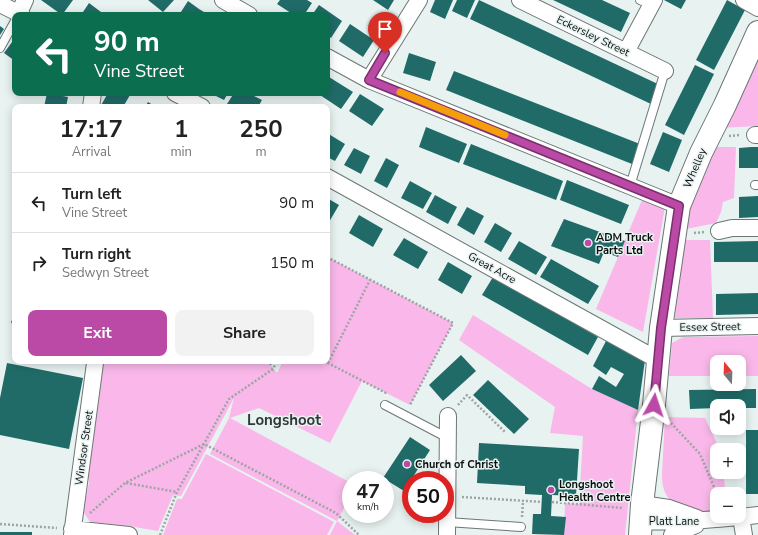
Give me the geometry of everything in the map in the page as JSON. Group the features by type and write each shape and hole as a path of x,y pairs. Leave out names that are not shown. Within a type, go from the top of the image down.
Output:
{"main road":[{"name":"Whelley","path":"638,517 654,405 661,328 679,206 701,153 725,105 758,32"}],"street":[{"path":"369,80 419,0"},
{"name":"Eckersley Street","path":"520,0 665,72"},
{"path":"744,0 758,8"},
{"path":"626,52 648,2"},
{"path":"0,4 18,12"},
{"path":"229,7 242,12"},
{"path":"330,59 369,80 679,206"},
{"path":"186,96 198,104"},
{"name":"Great Acre","path":"330,178 658,360"},
{"path":"727,226 758,228"},
{"name":"Essex Street","path":"661,328 758,326"},
{"name":"Windsor Street","path":"72,532 95,364"},
{"path":"447,471 448,416"},
{"name":"Platt Lane","path":"746,516 758,515"},
{"name":"Platt Lane","path":"638,517 665,522 710,521"},
{"name":"Platt Lane","path":"672,535 706,521"},
{"path":"742,523 744,535"},
{"path":"72,532 129,535"}],"lane":[{"path":"0,48 12,27"},
{"path":"630,186 665,72"},
{"path":"385,405 448,438"},
{"path":"447,528 521,527"}],"path":[{"path":"674,234 727,226"},
{"path":"330,259 453,323 410,405 404,402"},
{"path":"330,359 370,280"},
{"path":"160,535 177,492 229,399 273,369 276,364"},
{"path":"330,364 390,395"},
{"path":"448,416 467,395 505,432"},
{"path":"654,405 700,454 714,487"},
{"path":"0,524 72,532 125,483 204,444"},
{"path":"204,444 336,513 360,535"},
{"path":"125,483 177,492"},
{"path":"454,497 542,502"},
{"path":"552,502 638,517"}],"shaded area":[{"path":"758,46 758,126 720,128"},
{"path":"714,147 736,147 734,198 723,202 721,212 716,223 686,229 684,220"},
{"path":"642,200 665,207 643,332 596,309"},
{"path":"682,240 710,240 713,318 675,318"},
{"path":"330,259 453,323 410,405 362,381 330,443 259,408 230,418 342,478 342,512 337,521 210,454 229,418 234,398 181,496 173,495 158,531 90,522 83,511 89,483 88,468 104,364 271,365 277,373 282,364 330,364"},
{"path":"473,315 592,389 638,410 625,535 564,535 565,503 579,504 583,436 550,433 555,407 459,340"},
{"path":"758,336 758,376 746,376 746,355 710,355 710,376 669,376 672,343 683,337"},
{"path":"665,417 705,418 710,429 710,435 713,435 717,443 710,443 710,479 724,479 725,487 710,487 710,512 687,509 678,506 671,501 666,495 663,486 662,474"},
{"path":"206,454 334,522 327,535 163,535 177,499 182,499"},
{"path":"337,521 355,535 330,535"}],"building":[{"path":"41,0 73,0 64,12 58,12"},
{"path":"148,0 174,0 163,12"},
{"path":"280,0 307,0 312,3 306,12 289,12 277,4"},
{"path":"373,0 394,0 388,10"},
{"path":"435,0 453,0 445,19 430,12"},
{"path":"457,0 475,0 467,18 452,11"},
{"path":"479,0 660,85 651,104 470,19"},
{"path":"553,0 602,0 630,13 621,32"},
{"path":"664,0 686,0 681,9"},
{"path":"727,0 745,10 714,70 696,60"},
{"path":"188,1 204,12 181,12"},
{"path":"89,3 101,12 83,12"},
{"path":"319,5 329,12 314,12"},
{"path":"330,13 342,21 331,38 330,37"},
{"path":"350,24 374,40 363,57 339,41"},
{"path":"0,26 4,29 0,35"},
{"path":"12,42 12,59 4,53"},
{"path":"409,53 436,62 430,81 403,73"},
{"path":"695,65 714,74 684,135 665,125"},
{"path":"454,71 640,144 632,164 446,90"},
{"path":"330,78 353,92 341,109 322,96 330,96"},
{"path":"360,94 384,109 372,126 349,111"},
{"path":"46,96 68,97 67,104 45,104"},
{"path":"106,96 129,96 125,104 102,104"},
{"path":"216,96 226,96 224,100"},
{"path":"232,96 254,96 262,100 260,104 227,104"},
{"path":"426,127 467,144 459,163 419,147"},
{"path":"663,132 682,140 669,172 650,164"},
{"path":"330,135 345,144 335,161 330,158"},
{"path":"471,144 563,181 556,200 463,164"},
{"path":"758,147 758,168 739,168 739,148"},
{"path":"354,148 370,156 361,174 344,165"},
{"path":"386,158 399,165 387,188 374,181"},
{"path":"567,180 629,205 621,224 560,200"},
{"path":"410,181 432,193 423,209 401,198"},
{"path":"435,195 457,207 448,224 426,212"},
{"path":"758,196 758,217 739,218 739,197"},
{"path":"330,200 339,205 330,220"},
{"path":"467,207 484,216 474,235 457,225"},
{"path":"359,215 383,229 373,247 349,233"},
{"name":"ADM Truck Parts Ltd","path":"564,219 625,241 618,257 604,252 599,264 551,246"},
{"path":"495,223 512,233 501,252 484,242"},
{"path":"404,238 428,252 418,269 393,255"},
{"path":"519,241 547,257 536,275 508,259"},
{"path":"758,241 758,262 714,262 714,242"},
{"path":"551,259 599,286 588,304 540,277"},
{"path":"448,262 472,276 462,294 438,280"},
{"path":"493,277 598,337 588,355 482,295"},
{"path":"758,293 758,314 716,315 716,294"},
{"path":"606,341 645,360 638,410 592,389 599,376 616,387 624,374 611,367 606,375 593,366"},
{"path":"461,355 476,371 443,401 429,385"},
{"path":"7,363 83,378 69,449 0,435 0,398"},
{"path":"488,380 529,419 514,434 473,395"},
{"path":"746,389 756,389 756,408 746,408 746,399 710,399 710,408 690,409 689,390 746,391"},
{"path":"746,430 758,430 758,494 746,494"},
{"name":"Church of Christ","path":"410,437 430,450 417,471 402,471 402,490 394,485 394,471 388,471"},
{"name":"Longshoot Health Centre","path":"479,443 579,449 576,496 552,495 551,516 566,517 564,535 532,534 533,514 541,514 542,495 525,494 525,486 477,483"},
{"path":"0,532 32,532 32,535 0,535"}],"slow traffic":[{"path":"400,92 505,135"}],"place":[{"name":"ADM Truck Parts Ltd","path":"588,243"},
{"name":"Church of Christ","path":"407,464"},
{"name":"Longshoot Health Centre","path":"551,490"}],"district":[{"name":"Longshoot","path":"284,420"}],"route":[{"path":"385,53 369,80 679,206 661,328 654,405"}]}
